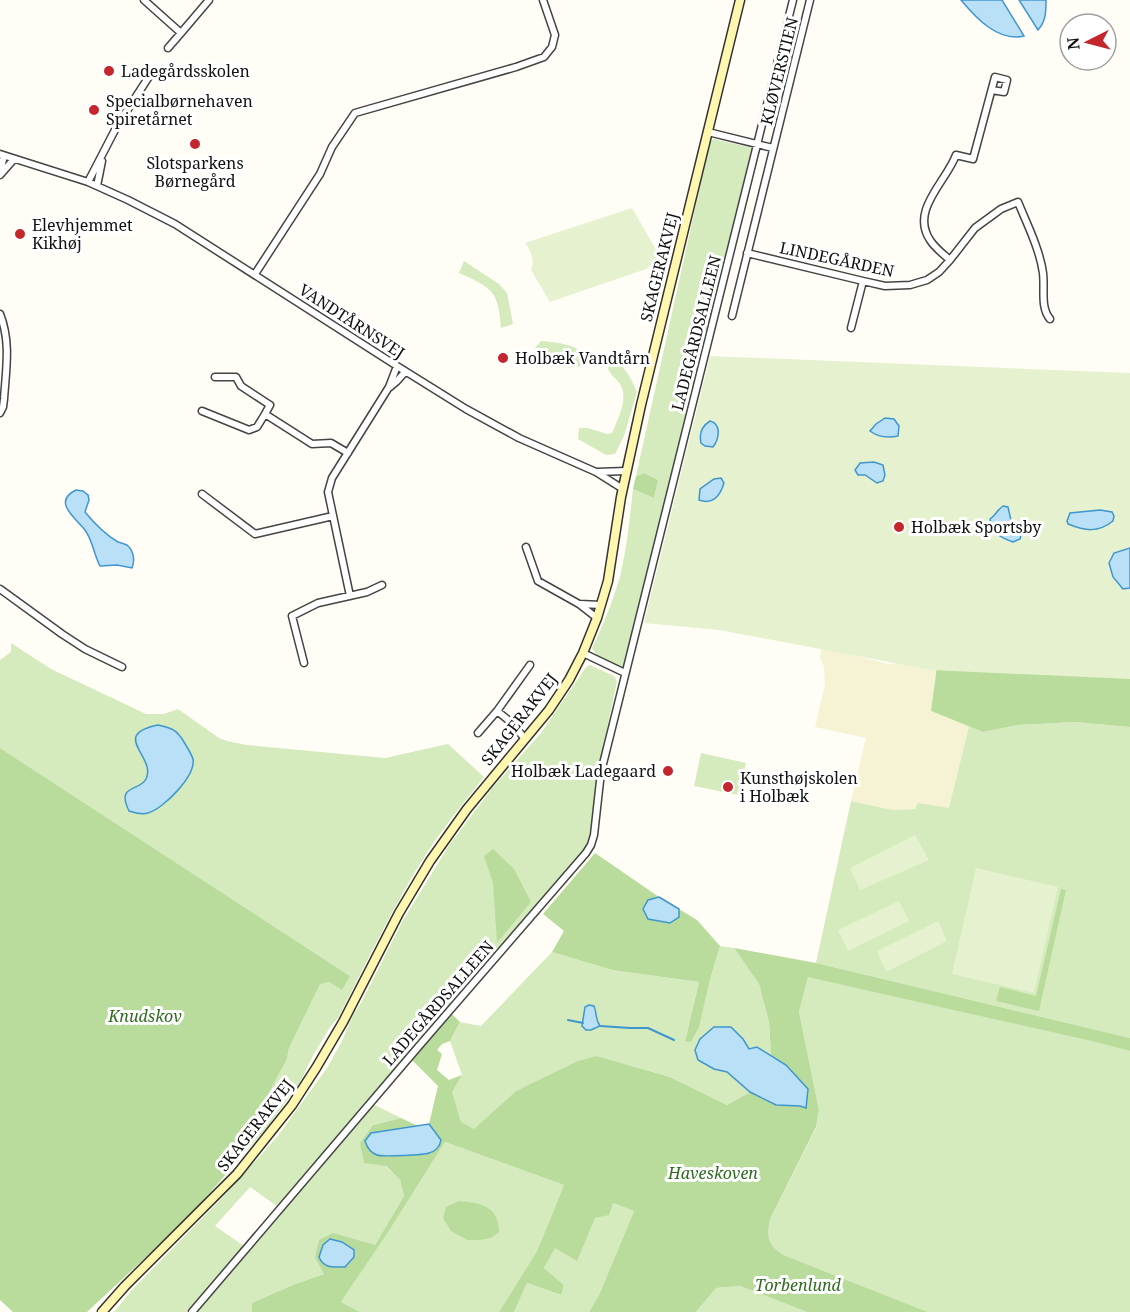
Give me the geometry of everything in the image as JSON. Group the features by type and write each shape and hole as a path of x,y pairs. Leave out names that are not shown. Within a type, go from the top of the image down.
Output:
{"street":[{"path":"144,0 181,33"},
{"path":"168,48 209,0"},
{"path":"255,274 320,174 332,147 355,113 539,59 548,53 554,40 554,31 543,0"},
{"name":"SKAGERAKVEJ","path":"102,1312 237,1174 292,1105 343,1022 399,913 432,858 467,809 562,691 584,653 610,572 626,471 740,0"},
{"name":"LADEGÅRDSALLEEN","path":"192,1312 591,845 601,772 793,0"},
{"name":"KLØVERSTIEN","path":"732,316 810,0"},
{"path":"88,182 117,126 150,75"},
{"path":"950,260 928,236 924,224 925,208 956,155 973,159 992,90"},
{"name":"KLØVERSTIEN","path":"708,132 773,148"},
{"path":"97,186 103,154"},
{"path":"0,173 2,155"},
{"name":"VANDTÅRNSVEJ","path":"2,155 88,182 175,224 465,409 511,434 596,472 623,489"},
{"path":"0,173 14,159"},
{"name":"LINDEGÅRDEN","path":"747,253 885,286 910,285 927,280 939,272 968,234 1001,209 1018,202 1038,253 1043,272 1045,313 1050,319"},
{"path":"851,328 863,281"},
{"path":"0,314 8,343 4,399 0,413"},
{"path":"350,596 328,492 329,487 389,387 397,366"},
{"path":"389,387 405,372"},
{"path":"202,411 249,430 257,427 270,405 241,386 236,377 215,377"},
{"path":"265,414 312,444 331,442 348,453"},
{"name":"VANDTÅRNSVEJ","path":"596,472 626,471"},
{"path":"202,494 255,534 333,516"},
{"path":"526,547 537,581 579,604 597,618"},
{"path":"304,663 292,616 318,603 367,592 382,585"},
{"path":"0,590 85,649 122,668"},
{"path":"579,604 601,605"},
{"path":"584,653 625,673"},
{"path":"478,733 530,665"},
{"path":"497,711 528,735"}],"shaded area":[{"path":"822,647 888,664 937,666 931,711 969,726 949,809 918,803 915,809 893,810 851,801 866,738 815,727 825,684 824,667 820,657"}],"green space":[{"path":"714,139 752,148 625,664 621,668 597,656 592,648 601,630 621,573 633,489 654,498 658,480 644,473 636,476 710,141"},
{"path":"632,208 661,258 646,269 550,302 531,270 532,256 525,243"},
{"path":"464,261 499,284 507,293 513,324 501,328 498,306 493,294 482,284 459,273"},
{"path":"541,341 560,343 579,349 589,356 588,363 566,367 551,363 535,348"},
{"name":"Holbæk Sportsby","path":"710,356 1130,373 1130,679 931,670 719,630 644,623"},
{"path":"614,361 631,378 637,392 624,436 615,454 606,455 578,439 579,428 612,433 623,402 620,384 608,368"},
{"path":"644,473 658,480 654,498 633,489 636,476"},
{"path":"11,643 51,669 146,714 164,714 178,709 219,738 227,741 247,745 385,758 448,744 484,777 428,851 381,933 338,1018 330,1027 300,1082 269,1125 205,1199 225,1175 287,1059 289,1048 320,983 350,976 0,748 0,660 11,652"},
{"path":"590,665 614,676 617,681 598,771 593,835 584,850 428,1032 419,1041 414,1038 408,1047 411,1051 278,1207 250,1187 215,1226 244,1246 186,1312 114,1312 132,1290 220,1200 277,1137 327,1068 402,922 450,844 493,787 541,733 586,667"},
{"path":"937,666 1130,675 1130,727 1075,722 1018,725 983,732 931,711"},
{"path":"1075,722 1130,727 1130,1038 816,963 851,801 893,810 915,809 918,803 949,808 969,726 983,732 1018,725"},
{"name":"Knudskov","path":"0,748 350,976 342,990 329,982 320,984 289,1048 287,1059 225,1175 190,1216 87,1312 13,1312 0,1300"},
{"path":"701,753 746,763 738,795 694,786"},
{"path":"915,835 929,860 860,890 850,868"},
{"path":"493,849 514,869 531,902 497,943 493,883 484,856"},
{"path":"595,853 659,897 648,900 643,909 648,919 679,917 679,909 697,920 720,946 699,1027 691,1042 685,1041 699,982 612,970 552,952 564,931 543,914"},
{"path":"976,868 1058,887 1034,993 952,974"},
{"path":"1061,889 1066,890 1039,1011 996,1001 1000,987 1036,996"},
{"path":"899,901 909,921 848,951 838,930"},
{"path":"938,921 947,941 886,972 877,951"},
{"path":"720,946 734,948 759,984 769,1022 771,1055 757,1047 750,1049 743,1039 714,1069 727,1072 750,1092 727,1105 670,1077 597,1056 516,1091 474,1130 461,1122 451,1092 462,1075 450,1041 460,1022 481,1026 552,952 612,970 699,982 685,1040 709,983"},
{"name":"Haveskoven","path":"734,948 816,963 1130,1038 1130,1051 808,977 799,1012 819,1110 816,1127 770,1219 769,1240 783,1255 928,1312 807,1312 740,1286 716,1288 696,1312 589,1312 599,1295 634,1211 613,1203 609,1215 595,1218 577,1261 555,1248 544,1268 564,1285 561,1295 527,1283 514,1312 499,1312 537,1251 564,1185 445,1142 341,1302 360,1312 252,1312 252,1303 324,1274 315,1257 319,1240 333,1233 375,1245 404,1196 400,1180 386,1166 364,1163 360,1143 373,1125 401,1118 418,1126 372,1133 377,1156 429,1154 437,1149 441,1140 429,1124 438,1086 411,1059 451,1013 460,1022 450,1041 442,1044 437,1050 442,1054 437,1070 449,1080 462,1075 452,1092 461,1122 474,1129 516,1091 578,1061 597,1056 670,1077 727,1105 750,1092 776,1105 800,1106 786,1065 771,1055 769,1022 759,984"},
{"path":"808,976 1130,1051 1130,1312 928,1312 782,1255 773,1247 769,1240 770,1219 816,1128 819,1110 799,1012"},
{"path":"373,1104 401,1118 373,1125 385,1166 400,1180 404,1196 375,1245 324,1274 252,1303 252,1312 195,1312"},
{"path":"445,1142 564,1185 537,1251 499,1312 360,1312 341,1302 387,1234"},
{"path":"459,1201 487,1207 496,1216 499,1232 491,1238 468,1240 451,1231 443,1218 446,1207"},
{"path":"613,1203 634,1211 599,1295 589,1312 514,1312 527,1283 560,1295 564,1285 544,1268 555,1247"},
{"path":"740,1286 807,1312 696,1312 716,1288"}],"water":[{"path":"961,0 1002,0 1024,36 1005,35 988,27"},
{"path":"1019,0 1046,0 1044,20 1038,30"},
{"path":"885,418 894,419 899,426 898,436 876,435 870,431"},
{"path":"710,421 718,428 717,440 713,447 705,446 700,440 703,428"},
{"path":"874,462 883,465 885,475 883,481 877,483 865,475 858,475 855,470 860,463"},
{"path":"721,478 724,483 715,498 708,501 699,500 700,489 714,479"},
{"path":"76,490 88,495 89,500 85,512 92,520 109,536 129,547 133,556 132,568 117,565 100,566 88,534 72,516 66,505 69,495"},
{"path":"1003,506 1008,507 1012,525 1021,535 1020,539 1013,542 998,534 991,524 990,519"},
{"path":"1100,510 1112,512 1114,516 1113,521 1102,528 1091,530 1068,524 1070,513"},
{"path":"1130,548 1130,588 1123,589 1113,577 1109,563 1114,553"},
{"path":"158,725 171,729 179,735 193,759 193,766 184,783 170,799 154,810 138,814 129,811 125,796 127,792 143,783 148,771 138,748 137,735 144,729"},
{"path":"659,897 679,909 679,917 670,923 648,919 643,909 648,900"},
{"path":"594,1006 600,1026 586,1030 582,1026 585,1007"},
{"path":"714,1027 731,1027 749,1049 757,1047 786,1065 808,1089 806,1108 776,1105 750,1092 727,1072 714,1069 698,1060 695,1050 700,1039"},
{"path":"429,1124 441,1140 437,1148 429,1153 403,1156 377,1155 370,1150 365,1141 371,1133"},
{"path":"330,1239 342,1242 354,1250 354,1257 345,1267 329,1266 321,1261 319,1257 323,1245"}],"waterway":[{"path":"568,1020 583,1023"},
{"path":"600,1026 648,1028 674,1040"}],"place":[{"name":"Ladegårdsskolen","path":"109,71"},
{"name":"Specialbørnehaven Spiretårnet","path":"94,110"},
{"name":"Slotsparkens Børnegård","path":"195,144"},
{"name":"Elevhjemmet Kikhøj","path":"20,234"},
{"name":"Holbæk Vandtårn","path":"503,358"},
{"name":"Holbæk Sportsby","path":"899,527"},
{"name":"Holbæk Ladegaard","path":"668,771"},
{"name":"Kunsthøjskolen i Holbæk","path":"728,787"}],"park label":[{"name":"Torbenlund","path":"798,1285"}]}
